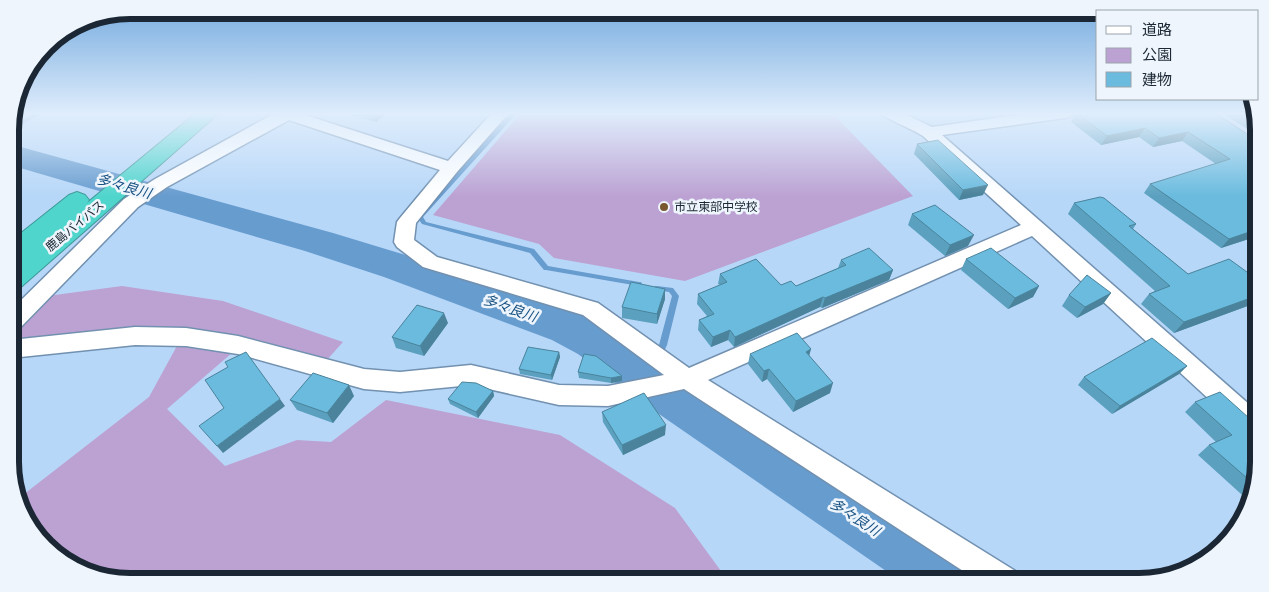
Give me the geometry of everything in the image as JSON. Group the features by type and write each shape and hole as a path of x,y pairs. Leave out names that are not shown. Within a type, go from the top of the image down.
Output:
{"highway":[{"name":"鹿島バイパス","path":"19,247 150,141"},
{"name":"鹿島バイパス","path":"19,273 176,141"}],"street":[{"path":"19,315 131,203 161,183 238,141"},
{"path":"368,141 451,168"},
{"path":"476,141 407,222 404,242 430,262 590,309 669,366 993,573"},
{"path":"939,141 1250,421"},
{"path":"19,348 135,336 186,338 238,345 364,379 400,382 472,375 558,395 608,396 638,391 669,366 1034,227"}],"green space":[{"name":"市立東部中学校","path":"497,141 859,141 913,196 685,281 554,258 539,244 433,215"},
{"path":"122,286 223,301 343,342 325,362 247,340 167,409 225,466 297,440 331,442 386,400 560,435 675,508 722,573 130,573 108,571 87,565 51,541 34,518 24,494 149,397 178,344 27,351 19,348 19,305 25,299"}],"building":[{"path":"939,141 988,185 963,190 917,144"},
{"path":"1201,141 1250,141 1250,232 1229,239 1150,184 1230,159"},
{"path":"1100,197 1104,198 1136,224 1129,226 1188,274 1229,259 1250,274 1250,298 1184,322 1149,294 1170,286 1074,203"},
{"path":"935,205 974,235 950,245 912,214"},
{"path":"869,248 893,270 825,298 823,297 735,337 730,330 713,337 699,320 714,314 698,294 727,282 720,274 756,259 781,285 791,281 796,286 846,265 841,260"},
{"path":"991,248 1039,286 1015,298 966,259"},
{"path":"1087,275 1111,293 1085,307 1069,295"},
{"path":"631,282 665,289 657,314 622,307"},
{"path":"417,305 444,313 420,346 392,337"},
{"path":"797,333 811,349 806,352 833,383 796,401 769,369 764,371 750,354"},
{"path":"1152,338 1187,366 1120,406 1084,377"},
{"path":"528,347 559,352 551,375 519,369"},
{"path":"246,352 280,399 217,446 199,426 224,408 205,380 228,367 225,362"},
{"path":"584,354 596,356 622,376 611,378 578,372"},
{"path":"313,373 349,385 327,413 290,400"},
{"path":"462,382 476,383 493,391 476,412 448,399"},
{"path":"1220,392 1250,419 1249,479 1209,445 1232,435 1195,402"},
{"path":"644,393 666,425 622,445 602,412"}],"waterway":[{"path":"489,141 420,217 424,223 532,251 546,268 639,284"},
{"name":"多々良川","path":"19,157 319,242 398,267 568,328 594,342 647,380 939,573"},
{"path":"647,380 663,345 676,296 671,290 657,288"}],"place":[{"name":"市立東部中学校","path":"664,207"}]}
